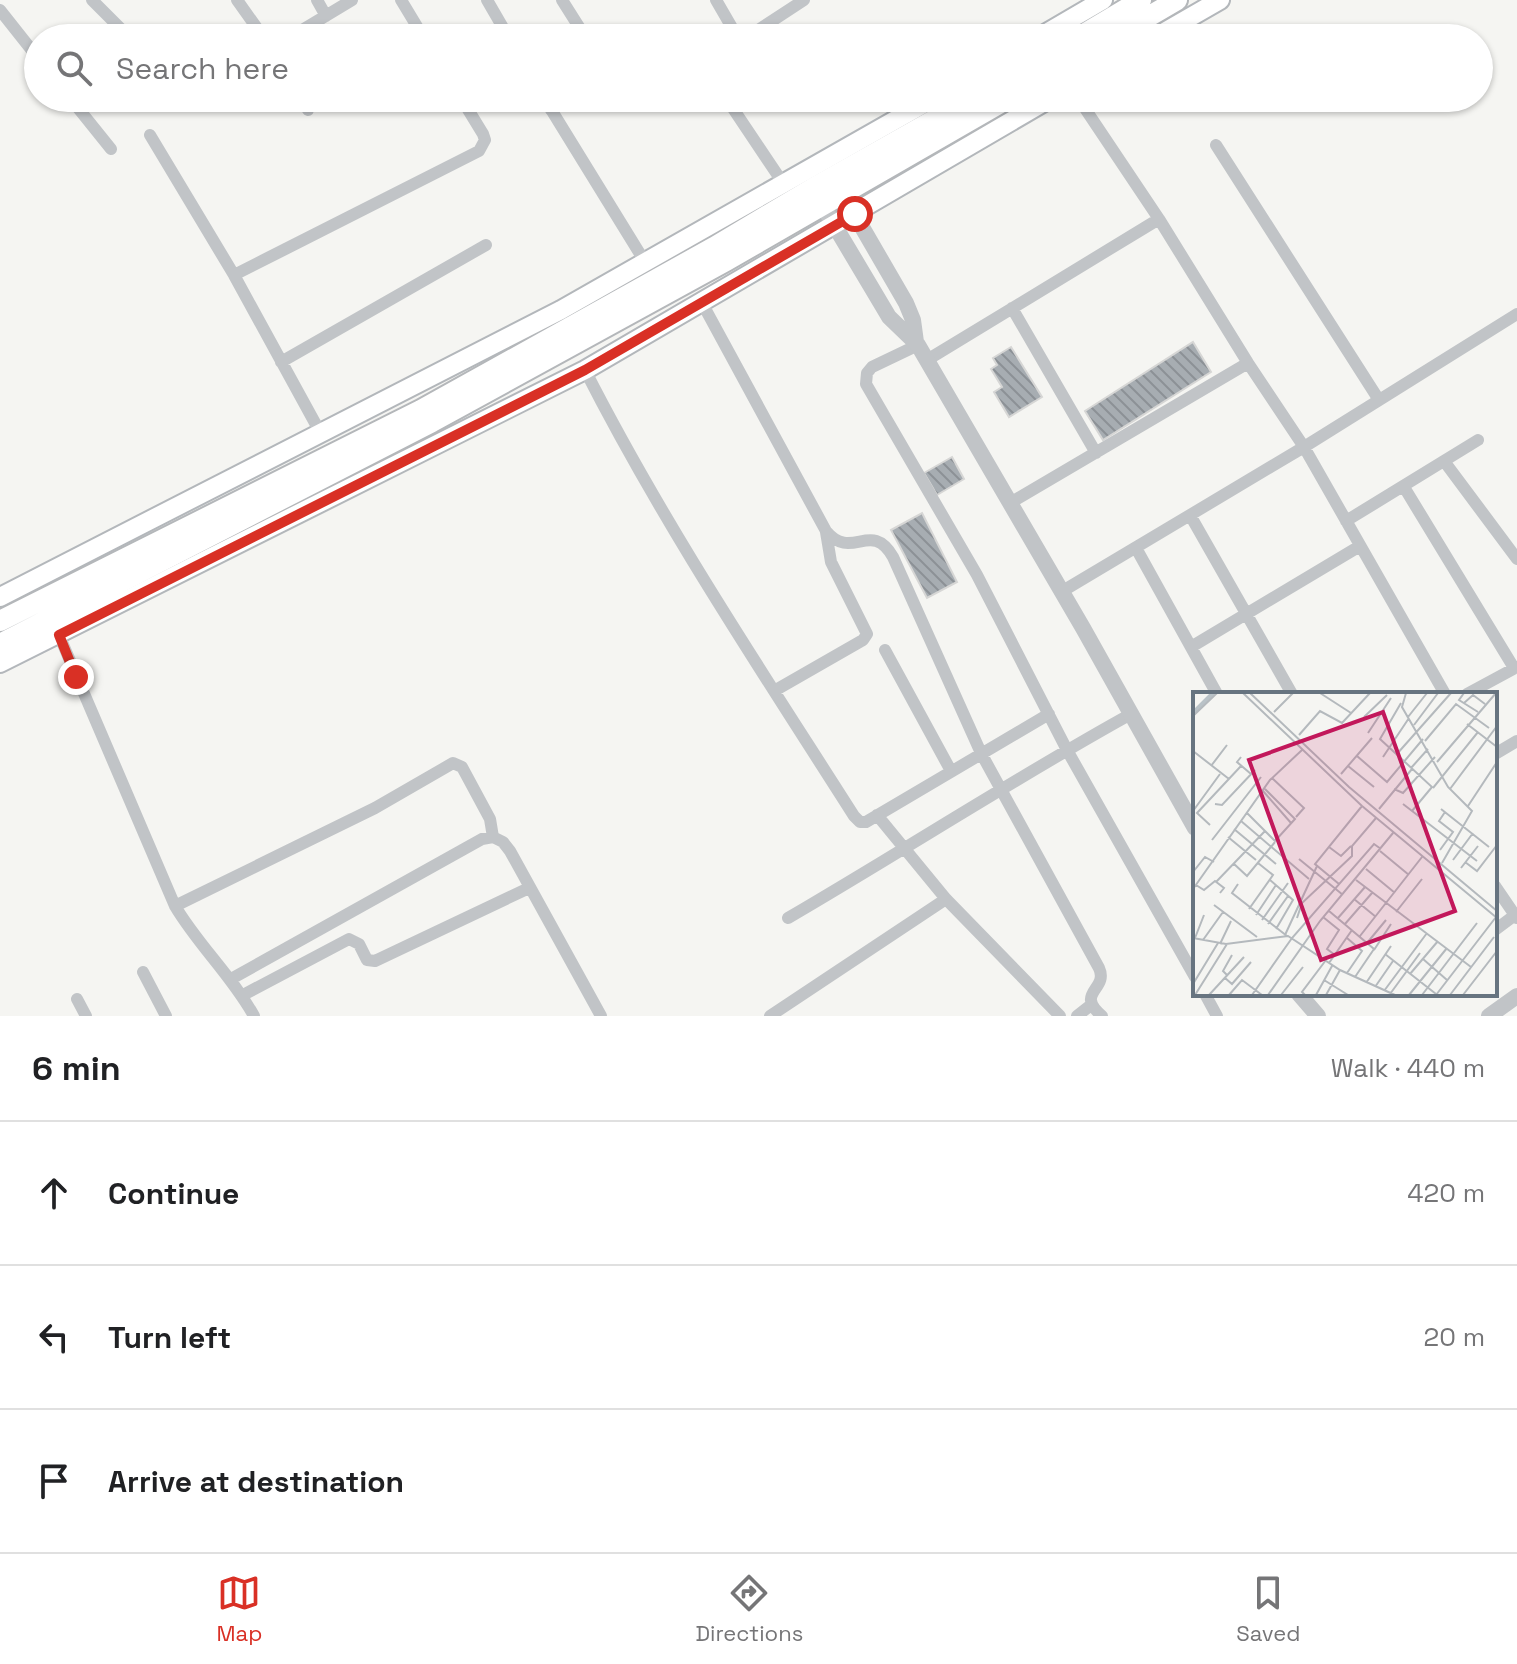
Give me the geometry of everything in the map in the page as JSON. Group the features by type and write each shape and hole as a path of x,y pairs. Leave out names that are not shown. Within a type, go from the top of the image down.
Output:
{"main road":[{"path":"1062,24 1103,0"},
{"path":"1101,24 1141,0"},
{"path":"1136,24 1177,0"},
{"path":"1178,24 1220,0"},
{"path":"833,177 916,112"},
{"path":"0,621 421,410 948,112"},
{"path":"0,644 432,422 726,261 813,188 833,177 978,112"},
{"path":"0,663 585,370 1027,112"},
{"path":"0,597 561,310 783,183 813,188"}],"street":[{"path":"92,0 116,24"},
{"path":"317,0 326,16"},
{"path":"313,24 352,0"},
{"path":"401,0 416,24"},
{"path":"487,0 501,24"},
{"path":"562,0 577,24"},
{"path":"716,0 730,24"},
{"path":"767,24 804,0"},
{"path":"242,2 255,24"},
{"path":"0,10 24,40"},
{"path":"81,112 111,149"},
{"path":"234,275 479,151 485,140 470,112"},
{"path":"553,112 645,262"},
{"path":"735,112 783,183"},
{"path":"1087,112 1304,447 1444,692"},
{"path":"150,135 234,275 320,432"},
{"path":"1216,145 1379,400"},
{"path":"833,177 910,311 920,349"},
{"path":"813,188 889,317 920,349 1193,824"},
{"path":"1159,219 1012,308 872,367 867,373 866,384 977,575 1067,750 1193,973"},
{"path":"281,362 486,245"},
{"path":"701,301 826,531 833,540 842,544 869,540 886,544 981,753 1102,974 1092,993 1091,1005 1077,1016"},
{"path":"1012,308 1096,453"},
{"path":"1061,592 1304,447 1517,314"},
{"path":"1010,503 1248,363"},
{"path":"585,370 620,438 711,591 860,822 1049,714"},
{"path":"1346,521 1478,440"},
{"path":"1444,461 1517,559"},
{"path":"1404,487 1516,668 1471,692"},
{"path":"1190,515 1291,692"},
{"path":"774,691 863,640 867,634 831,562 826,531"},
{"path":"1191,647 1360,546"},
{"path":"1136,548 1216,692"},
{"path":"59,635 175,906 192,934 243,995 254,1016"},
{"path":"885,650 951,771"},
{"path":"788,918 1131,714"},
{"path":"1497,753 1517,741"},
{"path":"175,906 375,808 453,763 462,767 490,819 493,837"},
{"path":"877,815 946,899 1060,1016"},
{"path":"231,979 482,839 493,837 503,842 510,851 601,1016"},
{"path":"243,995 349,939 359,944 367,960 375,961 529,888"},
{"path":"1497,889 1516,916 1497,929"},
{"path":"770,1016 946,899"},
{"path":"143,972 166,1016"},
{"path":"1206,996 1217,1016"},
{"path":"1301,996 1318,1016"},
{"path":"1489,1016 1517,996"},
{"path":"77,999 86,1016"},
{"path":"1091,1005 1102,1016"}],"building":[{"path":"1193,342 1211,372 1103,440 1085,411"},
{"path":"1011,347 1042,397 1009,417 994,392 1002,387 991,369 997,365 993,358"},
{"path":"952,457 964,479 937,495 924,473"},
{"path":"922,513 957,582 927,598 891,530"}],"route":[{"path":"76,677 59,635 585,370 855,214"}]}
